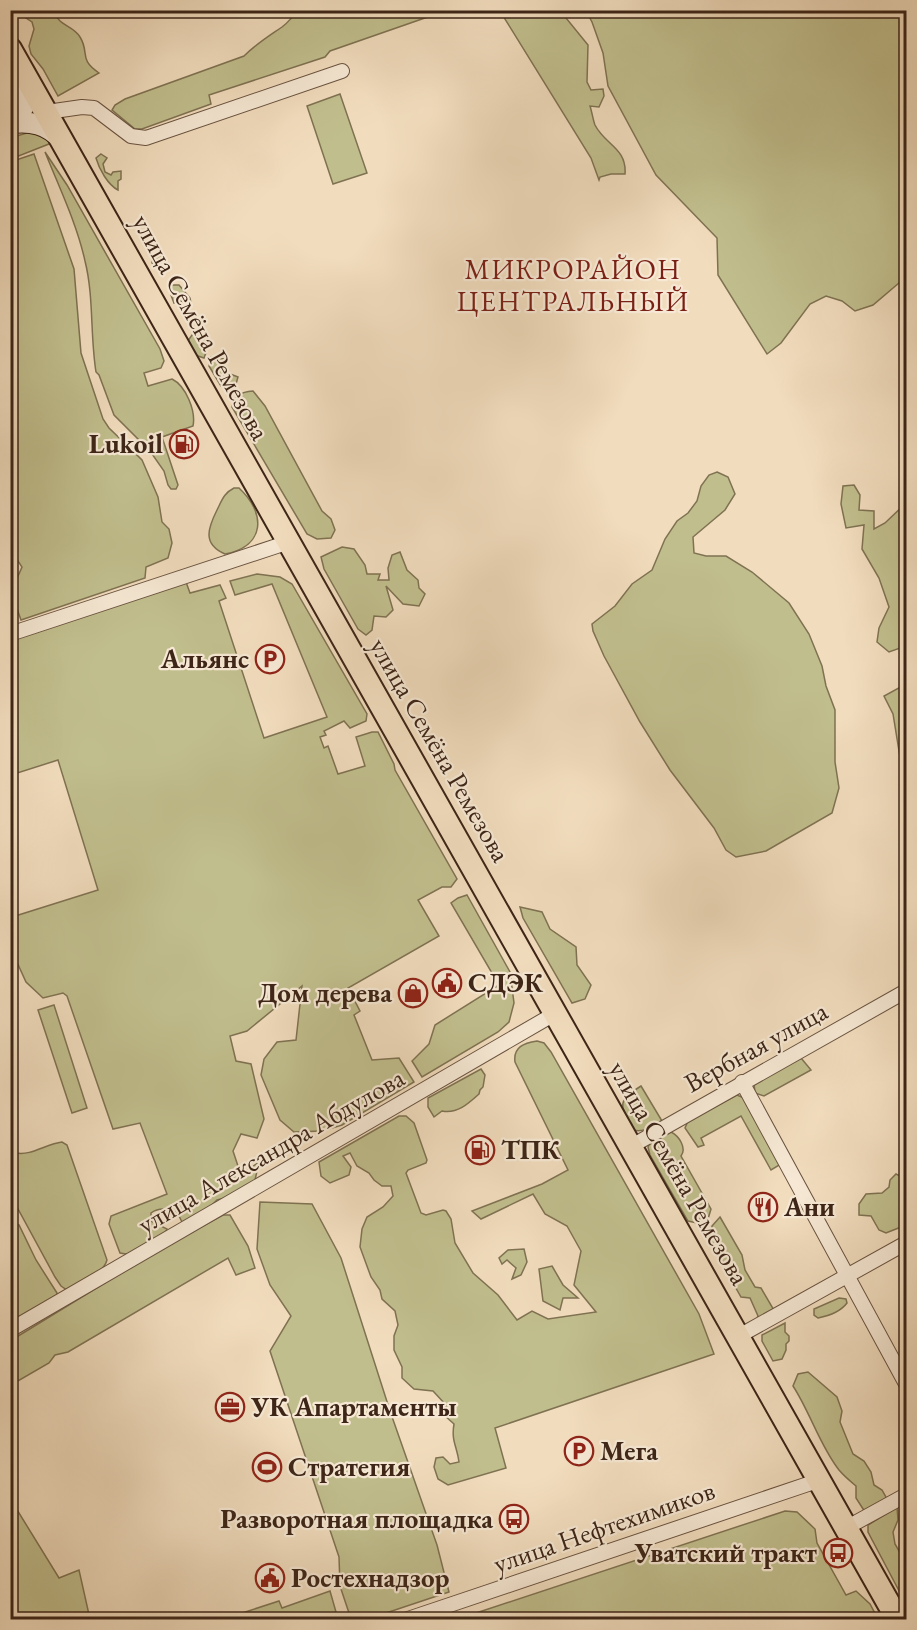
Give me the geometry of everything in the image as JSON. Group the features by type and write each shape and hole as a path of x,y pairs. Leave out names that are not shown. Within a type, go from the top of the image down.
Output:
{"main road":[{"name":"улица Семёна Ремезова","path":"16,58 898,1620"},
{"path":"11,124 24,110 27,100 27,88 16,58"},
{"path":"11,124 47,112"},
{"path":"11,124 37,123 53,131 65,142"}],"street":[{"path":"47,112 82,106 94,108 131,136 146,138 342,71"},
{"path":"10,634 289,542"},
{"name":"Вербная улица","path":"630,1147 906,991"},
{"name":"улица Александра Абдулова","path":"10,1330 556,1013"},
{"path":"742,1082 906,1384"},
{"path":"739,1336 906,1243"},
{"name":"улица Нефтехимиков","path":"405,1620 820,1480"},
{"path":"846,1528 906,1495"}],"shaded area":[{"path":"21,11 55,11 59,20 80,37 86,60 99,73 58,96 43,69 31,54 29,46 34,29 32,22 23,16"},
{"path":"304,11 445,11 330,51 325,57 209,95 211,104 142,129 135,129 112,110 115,105 125,99 244,56 293,16"},
{"path":"500,11 565,11 566,18 588,45 587,82 591,90 603,89 604,96 599,107 590,106 595,125 623,158 625,174 611,174 600,177 599,180 591,158"},
{"path":"586,11 906,11 906,277 873,305 855,311 842,301 826,296 810,304 781,343 767,354 718,275 717,238 656,175 608,86 603,53"},
{"path":"340,94 367,173 333,184 307,106"},
{"path":"38,132 54,142 11,159 10,138"},
{"path":"45,152 67,185 160,349 164,361 161,368 144,373 148,386 172,379 182,387 189,400 193,413 193,426 162,437 178,485 176,489 171,489 168,485 164,471 150,451 114,415 96,372 90,288 82,247"},
{"path":"34,154 74,269 81,353 103,419 109,428 142,460 158,497 162,522 169,529 172,543 168,558 146,567 145,578 21,620 11,592 22,567 10,549 10,162"},
{"path":"101,154 107,158 103,164 105,172 111,175 113,172 121,171 118,190 107,181 99,167 96,158"},
{"path":"160,253 169,266 158,268 152,263 153,254"},
{"path":"171,285 179,285 190,298 191,303 186,305 181,301 174,303"},
{"path":"192,335 201,337 209,344 204,358 195,355 187,342"},
{"path":"211,357 224,359 225,372 238,377 236,384 228,387 221,386 209,366"},
{"path":"253,391 265,406 322,511 331,519 335,530 331,538 317,539 307,534 232,407 239,395"},
{"path":"717,472 728,477 735,494 725,510 693,537 694,553 706,556 726,556 752,572 789,603 809,634 822,666 826,686 835,710 835,762 839,788 832,813 766,851 736,857 726,850 714,828 670,770 640,722 604,656 592,624 615,606 632,584 652,570 665,539 677,521 688,513 697,501 701,486 709,475"},
{"path":"854,485 860,495 859,510 874,511 874,529 885,523 906,503 906,646 889,652 877,642 879,628 889,607 879,578 862,549 864,525 846,528 841,504 843,486"},
{"path":"234,488 239,488 248,498 254,508 258,527 255,536 248,544 225,554 213,545 209,535 214,517 224,497"},
{"path":"342,547 354,549 365,565 367,574 380,574 378,580 389,580 388,568 392,555 400,552 407,570 418,580 419,588 425,594 419,606 403,604 386,586 393,610 386,617 374,616 372,630 366,635 358,629 324,569 321,557"},
{"path":"257,574 280,577 292,584 367,714 366,721 350,728 344,721 324,731 326,735 320,737 324,748 328,746 338,774 365,766 356,737 378,732 395,770 457,879 451,887 442,887 418,900 439,936 348,988 360,1011 354,1015 372,1060 399,1058 414,1082 342,1125 322,1131 294,1132 280,1120 261,1075 264,1059 277,1042 296,1040 302,986 247,1031 230,1036 236,1061 251,1064 264,1119 257,1138 241,1134 233,1151 241,1175 259,1162 255,1180 237,1195 217,1200 202,1215 182,1222 177,1212 164,1209 154,1211 151,1213 151,1221 167,1229 163,1236 132,1255 120,1253 109,1224 111,1216 167,1194 140,1123 113,1129 67,996 63,993 43,998 26,982 11,949 10,912 12,917 98,890 58,760 11,775 11,639 186,582 190,593 220,585 226,598 219,601 264,738 327,717 272,584 235,595 230,581"},
{"path":"906,684 906,794 893,714 884,696"},
{"path":"467,895 510,972 514,1003 509,1022 498,1032 422,1077 412,1061 429,1044 435,1025 499,985 451,903"},
{"path":"520,907 542,912 550,929 576,947 577,965 591,985 585,999 572,1003 523,918"},
{"path":"54,1005 87,1108 72,1113 38,1010"},
{"path":"537,1041 544,1043 551,1052 699,1314 714,1354 495,1428 506,1468 448,1485 438,1479 434,1467 436,1458 443,1457 450,1464 459,1462 454,1439 454,1424 444,1415 446,1405 433,1391 414,1389 402,1378 402,1367 394,1350 394,1336 398,1325 395,1311 382,1299 360,1247 362,1229 367,1217 383,1207 393,1196 391,1186 382,1186 374,1180 369,1173 357,1166 350,1153 343,1156 351,1167 349,1175 330,1183 321,1176 319,1162 399,1116 406,1116 414,1123 427,1160 426,1163 406,1173 421,1213 426,1215 446,1211 451,1219 455,1243 473,1273 498,1295 517,1320 532,1311 548,1319 596,1312 574,1285 581,1251 567,1226 545,1214 533,1194 481,1219 472,1211 542,1184 568,1170 515,1062 516,1053 520,1047"},
{"path":"801,1058 811,1070 764,1096 755,1093 754,1083"},
{"path":"481,1069 485,1075 479,1094 462,1107 453,1111 442,1111 434,1117 428,1107 428,1098"},
{"path":"641,1086 662,1121 637,1131 633,1130 625,1115 623,1105 627,1096"},
{"path":"737,1095 744,1098 781,1164 771,1170 741,1116 701,1138 704,1145 698,1147 685,1128 688,1121"},
{"path":"671,1132 681,1142 683,1153 681,1156 711,1209 708,1219 700,1219 697,1223 688,1221 650,1155 648,1147 650,1143"},
{"path":"10,1142 16,1153 33,1151 62,1142 67,1145 107,1260 96,1274 67,1290 55,1277 11,1196"},
{"path":"896,1174 902,1177 906,1188 906,1222 901,1227 886,1233 879,1230 871,1216 859,1215 859,1204 866,1194 882,1193 889,1187 890,1180"},
{"path":"260,1202 312,1204 341,1258 390,1411 437,1545 449,1592 368,1619 350,1616 340,1586 339,1557 270,1351 291,1316 270,1285 257,1249"},
{"path":"223,1215 230,1215 248,1246 255,1268 236,1275 228,1258 68,1352 55,1355 49,1363 11,1385 10,1341 162,1248"},
{"path":"720,1217 742,1255 745,1270 755,1287 761,1288 775,1312 755,1322 758,1316 750,1298 741,1297 711,1244 712,1226"},
{"path":"12,1223 19,1225 36,1260 57,1293 56,1298 16,1320 12,1319 11,1308 17,1303 11,1295"},
{"path":"524,1249 527,1262 521,1275 512,1279 516,1268 507,1260 502,1264 499,1258 508,1250"},
{"path":"552,1266 563,1285 578,1298 563,1298 560,1310 543,1301 539,1269"},
{"path":"839,1298 846,1299 847,1303 834,1313 818,1318 814,1315 814,1309"},
{"path":"785,1323 785,1332 789,1336 789,1341 782,1359 773,1361 762,1341 762,1335"},
{"path":"808,1372 837,1397 842,1411 840,1422 853,1454 864,1461 871,1472 874,1485 882,1490 887,1499 865,1512 856,1498 856,1486 832,1461 793,1386 798,1374"},
{"path":"11,1500 59,1578 79,1570 90,1619 11,1619"},
{"path":"897,1507 898,1520 893,1532 895,1544 906,1563 906,1604 868,1532 868,1525"},
{"path":"785,1511 797,1512 815,1529 817,1543 846,1595 856,1591 870,1604 878,1619 475,1619 473,1614"},
{"path":"330,1591 338,1619 227,1619 279,1601 282,1608"}],"place":[{"name":"Lukoil","path":"184,444"},
{"name":"Альянс","path":"270,659"},
{"name":"СДЭК","path":"447,983"},
{"name":"Дом дерева","path":"413,993"},
{"name":"ТПК","path":"480,1150"},
{"name":"Ани","path":"763,1207"},
{"name":"УК Апартаменты","path":"230,1407"},
{"name":"Мега","path":"579,1451"},
{"name":"Стратегия","path":"267,1467"},
{"name":"Разворотная площадка","path":"514,1519"},
{"name":"Уватский тракт","path":"838,1553"},
{"name":"Ростехнадзор","path":"270,1578"}],"district":[{"name":"МИКРОРАЙОН ЦЕНТРАЛЬНЫЙ","path":"573,285"}]}
